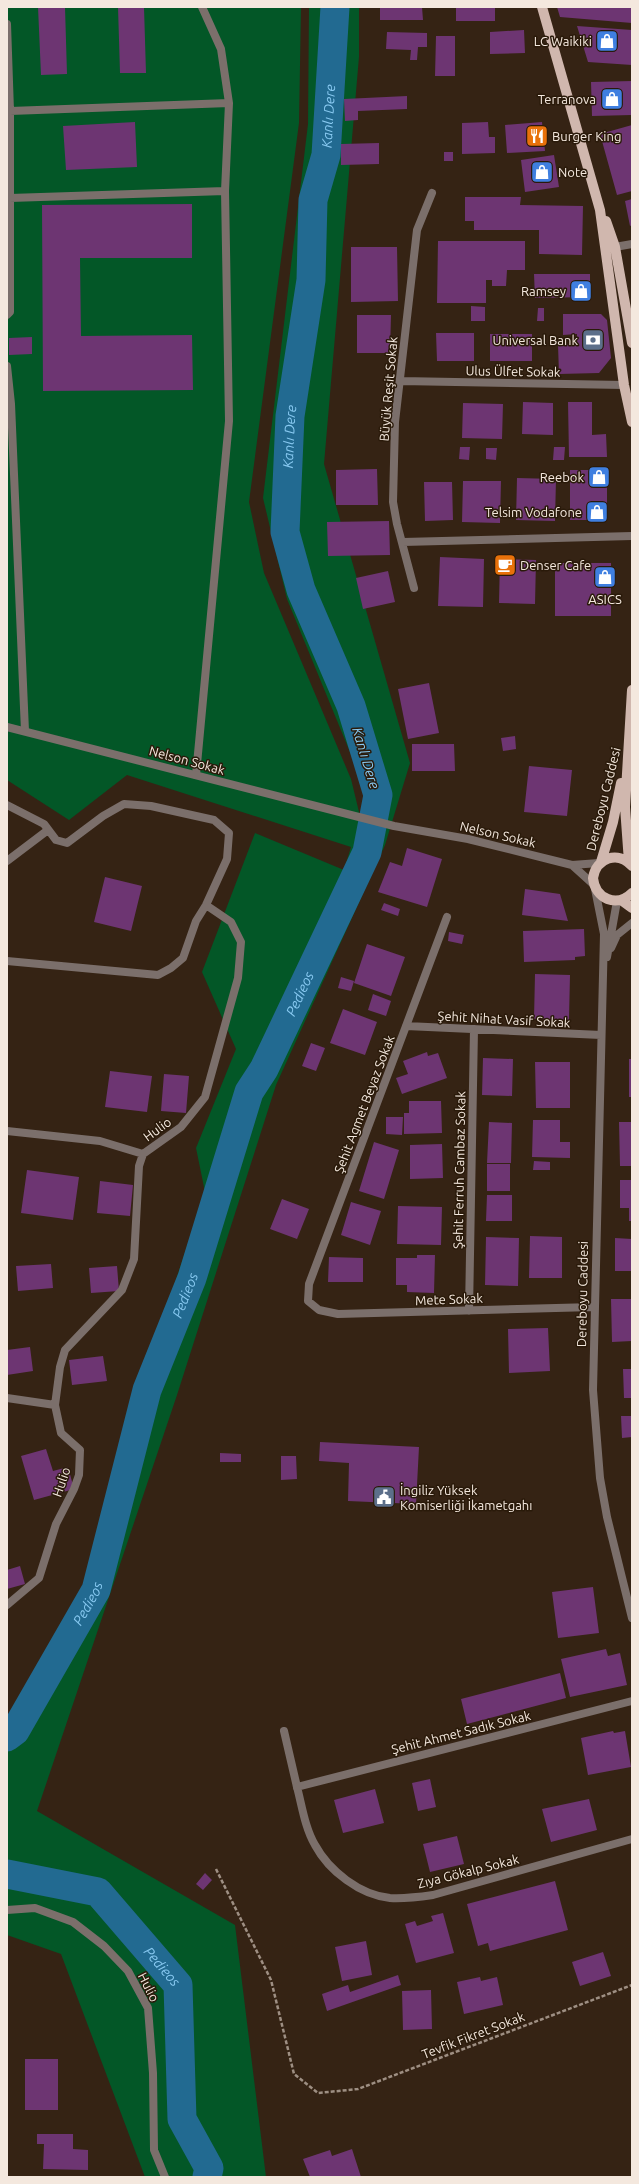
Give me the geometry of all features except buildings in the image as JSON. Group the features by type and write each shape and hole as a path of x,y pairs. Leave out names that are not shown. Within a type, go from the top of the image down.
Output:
{"main road":[{"path":"542,7 600,210 624,385 632,422"},
{"path":"600,210 611,231 615,247 632,343"},
{"name":"Dereboyu Caddesi","path":"630,864 625,807 632,690"},
{"name":"Dereboyu Caddesi","path":"594,887 594,873 600,863 613,822 630,741"},
{"path":"600,863 615,857 630,864"},
{"path":"594,887 604,898 619,900 632,908"},
{"path":"619,900 632,893"}],"street":[{"path":"196,775 229,422 225,191 229,103 221,49 202,7"},
{"path":"7,24 10,111 10,312 7,315"},
{"path":"10,111 229,103"},
{"path":"10,198 225,191"},
{"name":"Büyük Reşit Sokak","path":"414,588 397,524 393,502 395,422 401,381 407,304 417,230 432,193"},
{"path":"615,247 632,244"},
{"path":"7,366 11,412 25,731"},
{"name":"Ulus Ülfet Sokak","path":"401,381 624,385"},
{"path":"403,542 632,536"},
{"name":"Nelson Sokak","path":"7,727 394,826 468,838 572,865 600,863"},
{"path":"7,804 44,824 56,840 67,843 103,816 124,804 151,806 214,820 229,833 227,859 206,904 196,921 183,958 171,968 158,975 7,961"},
{"path":"7,861 48,830"},
{"name":"Nelson Sokak","path":"572,865 594,887"},
{"name":"Dereboyu Caddesi","path":"594,887 604,934 593,1390 598,1463 607,1518 632,1618"},
{"name":"Dereboyu Caddesi","path":"603,967 609,952 619,900"},
{"name":"Hulio","path":"7,1605 39,1578 56,1524 74,1489 79,1475 80,1450 61,1433 54,1405 60,1367 65,1350 122,1290 134,1259 139,1166 143,1154 181,1127 205,1097 238,978 241,942 231,922 206,904"},
{"name":"Şehit Agmet Beyaz Sokak","path":"308,1301 309,1284 447,917"},
{"path":"609,952 617,935 632,923"},
{"name":"Şehit Nihat Vasif Sokak","path":"406,1026 601,1036"},
{"name":"Şehit Ferruh Cambaz Sokak","path":"469,1311 474,1029"},
{"path":"7,1131 100,1141 143,1154"},
{"name":"Mete Sokak","path":"308,1301 319,1310 338,1314 594,1307"},
{"path":"7,1398 54,1405"},
{"name":"Şehit Ahmet Sadık Sokak","path":"297,1787 632,1701"},
{"name":"Zıya Gökalp Sokak","path":"284,1731 308,1830 315,1846 338,1874 354,1884 388,1898 406,1899 433,1895 632,1839"},
{"name":"Hulio","path":"7,1910 35,1908 73,1922 104,1946 128,1971 148,2008 153,2073 154,2150 165,2177"}],"path":[{"name":"Tevfik Fikret Sokak","path":"216,1869 272,1980 294,2074 318,2093 358,2089 632,1985"}],"green space":[{"path":"7,7 301,7 299,123 249,502 264,573 351,779 360,816 365,796 359,774 287,599 263,498 308,124 309,7 359,7 359,57 324,464 410,763 385,845 276,1085 177,1395 37,1811 235,1925 266,2177 145,2177 61,1954 7,1935 7,1720 86,1585 150,1358 205,1192 196,1148 236,1049 202,972 255,833 344,870 351,847 127,775 69,820 7,780"}],"waterway":[{"name":"Pedieos","path":"7,1737 15,1731 96,1590 147,1390 192,1278 249,1092 264,1069 367,852 378,795 351,706 301,590 285,532 290,416 311,280 313,200 326,155 335,7"},
{"name":"Pedieos","path":"7,1874 98,1892 178,1985 182,2119 209,2168 207,2177"}],"place":[{"name":"LC Waikiki","path":"607,41"},
{"name":"Terranova","path":"612,99"},
{"name":"Burger King","path":"537,136"},
{"name":"Note","path":"542,172"},
{"name":"Ramsey","path":"581,291"},
{"name":"Universal Bank","path":"593,340"},
{"name":"Reebok","path":"599,477"},
{"name":"Telsim Vodafone","path":"597,512"},
{"name":"Denser Cafe","path":"505,565"},
{"name":"ASICS","path":"605,577"},
{"name":"İngiliz Yüksek Komiserliği İkametgahı","path":"384,1497"}],"water label":[{"name":"Kanlı Dere","path":"328,116"},
{"name":"Kanlı Dere","path":"290,436"},
{"name":"Kanlı Dere","path":"366,758"}]}
